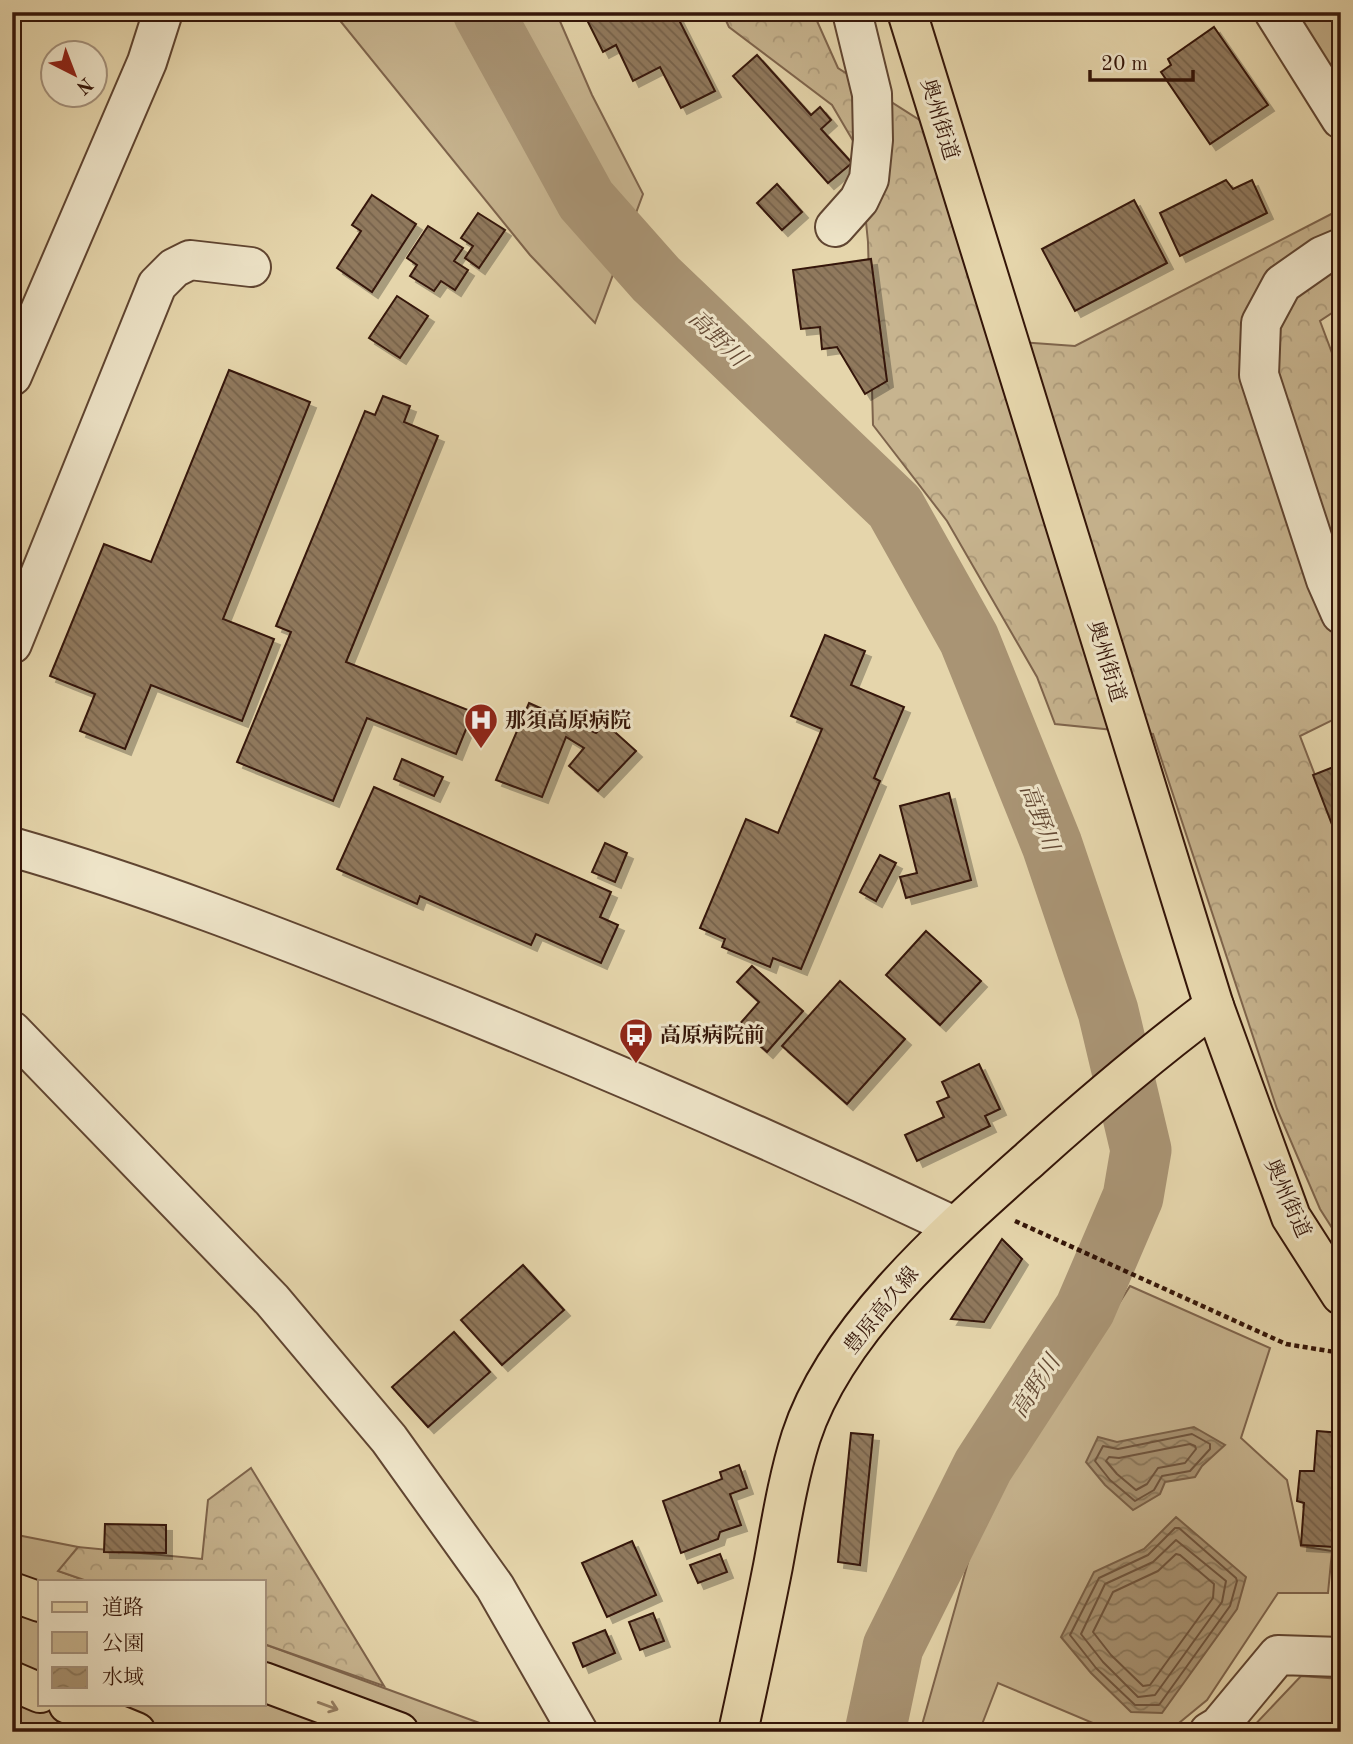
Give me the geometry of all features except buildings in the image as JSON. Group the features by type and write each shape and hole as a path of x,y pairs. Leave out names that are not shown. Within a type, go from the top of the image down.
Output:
{"main road":[{"name":"奥州街道","path":"907,12 1214,1006 1291,1217 1341,1295"},
{"name":"豊原高久線","path":"738,1732 792,1476 802,1437 821,1390 857,1336 899,1284 954,1226 1095,1101 1214,1006"},
{"path":"12,1592 38,1601"},
{"path":"12,1681 38,1692"},
{"path":"266,1683 398,1732"},
{"path":"73,1706 136,1732"}],"street":[{"path":"12,376 147,62 163,12"},
{"path":"835,228 859,200 869,179 873,140 872,94 852,12"},
{"path":"1274,12 1341,119"},
{"path":"1341,247 1322,256 1282,284 1261,324 1259,376 1326,580 1341,614"},
{"path":"12,645 157,285 174,268 190,260 251,267"},
{"path":"12,846 187,903 558,1049 954,1226"},
{"path":"12,1031 272,1300 389,1439 495,1587 578,1732"},
{"path":"1209,1732 1219,1726 1278,1655 1341,1657"}],"path":[{"path":"1046,1235 1286,1343 1341,1353"}],"green space":[{"path":"333,12 556,12 592,95 643,194 595,323 530,255"},
{"path":"722,12 813,12 838,68 921,121 993,340 1075,346 1341,209 1341,307 1320,321 1341,377 1341,716 1300,736 1341,843 1341,1242 1320,1209 1277,1109 1153,734 1055,724 1037,677 947,521 873,425 868,242 859,151 832,105 729,27"},
{"path":"1291,12 1341,12 1341,94"},
{"path":"1130,1286 1270,1348 1241,1438 1287,1480 1301,1546 1332,1551 1328,1593 1278,1593 1207,1700 1168,1732 1114,1732 998,1683 979,1732 920,1732 978,1527"},
{"path":"251,1468 384,1686 266,1645 266,1580 84,1580 58,1571 78,1547 202,1559 208,1500"},
{"path":"12,1534 78,1547 59,1571 84,1580 38,1580 38,1706 266,1706 266,1645 504,1732 12,1732"},
{"path":"1301,1676 1341,1679 1341,1732 1248,1732"}],"water":[{"path":"1194,1427 1225,1445 1202,1466 1195,1477 1165,1482 1160,1494 1133,1510 1105,1485 1086,1462 1098,1437 1117,1442"},
{"path":"1176,1517 1246,1577 1237,1609 1162,1713 1131,1712 1091,1673 1061,1637 1094,1572 1144,1549"}],"waterway":[{"name":"高野川","path":"483,12 586,200 656,279 895,507 969,639 1052,845 1108,1011 1141,1150 1133,1197 1085,1309 983,1466 893,1647 875,1732"}],"place":[{"name":"那須高原病院","path":"481,750"},
{"name":"高原病院前","path":"636,1065"}]}
